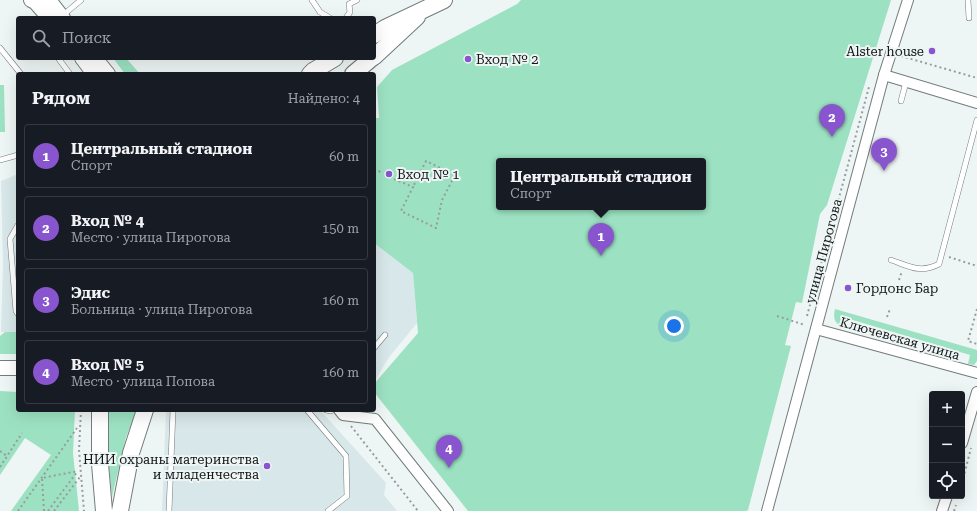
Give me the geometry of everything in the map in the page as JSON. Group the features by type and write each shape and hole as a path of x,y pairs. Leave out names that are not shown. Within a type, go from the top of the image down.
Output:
{"main road":[{"path":"32,0 55,16"},
{"path":"49,0 57,16"},
{"path":"376,34 444,0"},
{"path":"376,54 429,7"},
{"path":"84,60 92,72"},
{"path":"97,60 106,72"},
{"path":"312,72 332,60"},
{"path":"355,72 369,60"},
{"path":"0,368 16,368"},
{"path":"100,412 100,464 104,511"},
{"path":"120,511 131,453 144,412"}],"street":[{"name":"улица Пирогова","path":"767,511 884,75 908,0"},
{"path":"884,75 977,103"},
{"name":"Ключевская улица","path":"816,328 977,373"},
{"path":"965,433 977,392"},
{"path":"341,413 375,419 448,511"},
{"path":"942,511 945,499"}],"lane":[{"path":"61,16 81,0"},
{"path":"312,0 320,12 327,16"},
{"path":"347,16 350,12 347,2 356,0"},
{"path":"968,0 969,18"},
{"path":"0,48 19,72"},
{"path":"60,60 68,72"},
{"path":"901,101 906,82"},
{"path":"890,260 921,270 930,269 939,264 977,120"},
{"path":"0,160 16,156"},
{"path":"16,228 10,239 16,311"},
{"path":"376,346 386,335"},
{"path":"169,511 172,412"},
{"path":"309,412 346,456 347,496 328,511"}],"path":[{"path":"901,56 977,78"},
{"path":"426,161 454,175 442,200 436,228 401,211 412,188 426,161"},
{"path":"376,170 383,173"},
{"path":"394,179 412,188"},
{"path":"942,255 977,266"},
{"path":"887,317 890,309"},
{"path":"977,310 968,341 977,344"},
{"path":"777,316 805,325"},
{"path":"81,412 79,450 84,511"},
{"path":"341,413 418,511"},
{"path":"18,511 77,428"},
{"path":"0,467 22,433"},
{"path":"965,472 973,442"},
{"path":"0,451 8,456"},
{"path":"42,478 78,471 48,511"},
{"path":"54,511 80,476"},
{"path":"42,478 44,511"}],"shaded area":[{"path":"16,175 16,332 1,332 3,263 1,181"},
{"path":"376,245 413,273 417,323 389,357 376,379"},
{"name":"НИИ охраны материнства и младенчества","path":"166,412 322,412 386,483 384,495 397,511 162,511"}],"green space":[{"path":"521,0 891,0 827,205 820,214 802,303 796,302 785,345 791,346 748,510 468,511 376,395 376,382 418,333 413,273 376,245 376,118 379,118 377,87 392,70 517,4"},
{"path":"114,60 128,60 138,72 124,72"},
{"path":"0,85 4,85 5,132 0,132"},
{"path":"835,309 977,350 977,361 974,365 968,364 970,355 846,318 843,327 840,326 835,320"},
{"path":"5,332 16,332 16,354 0,354 0,336"},
{"path":"0,391 16,392 16,412 75,412 73,453 79,511 11,511 51,455 25,438 0,475"},
{"path":"109,412 136,412 126,437 112,497 107,449"}],"place":[{"name":"Alster house","path":"932,51"},
{"name":"Вход № 2","path":"468,59"},
{"name":"Вход № 4","path":"832,137"},
{"name":"Эдис","path":"884,171"},
{"name":"Вход № 1","path":"389,174"},
{"name":"Центральный стадион","path":"601,256"},
{"name":"Гордонc Бар","path":"848,288"},
{"name":"НИИ охраны материнства и младенчества","path":"267,466"},
{"name":"Вход № 5","path":"449,468"}]}
